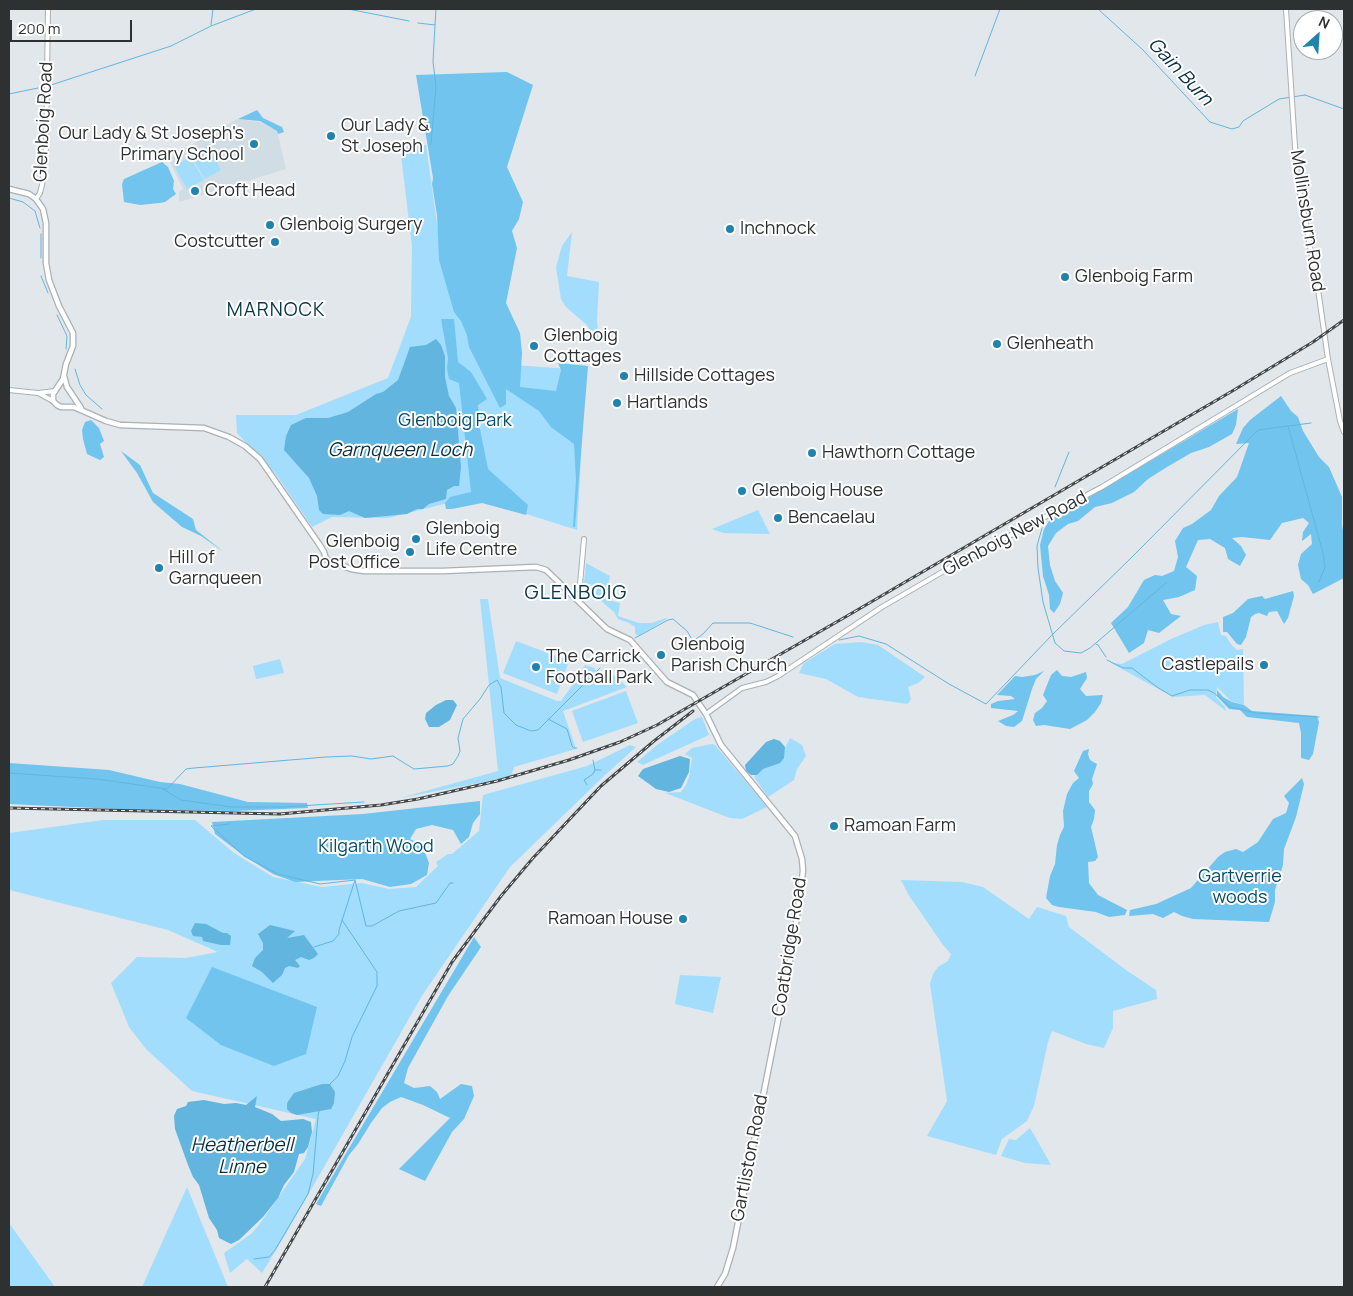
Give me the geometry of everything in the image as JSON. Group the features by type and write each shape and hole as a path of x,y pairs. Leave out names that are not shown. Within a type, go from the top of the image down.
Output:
{"main road":[{"path":"9,189 30,194 36,199"},
{"name":"Glenboig Road","path":"36,199 43,209 46,223 46,264 49,280 59,306 73,333 74,341 64,375 56,390"},
{"path":"64,375 69,390 84,411"},
{"path":"69,390 63,387 56,390 53,401 59,407 74,407 106,422 120,425 204,428 245,446 256,455 319,544 326,559 351,569 364,571 451,571 536,567 550,574 573,595"},
{"path":"66,407 71,403 73,397"},
{"name":"Coatbridge Road","path":"573,595 607,629 630,640 667,682 691,693 706,714 721,745 795,836 802,859 803,871 793,945 777,1026"},
{"name":"Gartliston Road","path":"717,1287 725,1274 734,1243 777,1026"}],"street":[{"name":"Glenboig Road","path":"36,199 42,184 46,148 48,9"},
{"name":"Mollinsburn Road","path":"1286,9 1297,176 1318,289 1328,359 1340,421 1344,432"},
{"name":"Glenboig New Road","path":"706,714 742,688 766,682 778,676 882,607 956,564 1102,488 1290,373 1328,359"},
{"path":"9,390 38,393 56,390"},
{"path":"38,393 53,401"},
{"path":"573,595 578,590 580,584 584,538"}],"shaded area":[{"path":"237,119 260,122 277,131 286,169 179,202 179,192 183,189 168,158"}],"green space":[{"path":"507,72 533,85 507,167 523,202 519,219 512,231 517,248 506,303 520,333 522,353 520,387 556,391 561,370 558,363 588,366 575,527 573,527 576,479 574,444 551,427 539,411 506,389 506,404 500,408 469,347 467,335 461,321 454,312 439,260 433,178 416,75"},
{"path":"257,110 263,118 282,127 284,132 278,134 277,131 260,121 238,119"},
{"name":"Glenboig Park","path":"426,145 440,245 513,365 586,370 577,530 504,507 475,501 456,501 388,518 332,517 312,527 275,473 237,433 236,415 296,415 388,378 411,317 412,246 400,147"},
{"path":"208,146 221,170 205,179 191,156"},
{"path":"190,157 204,180 187,189 174,166"},
{"path":"162,162 168,167 174,181 173,189 176,194 165,202 159,203 140,205 124,202 122,184 124,179"},
{"path":"572,232 567,276 599,282 597,321 599,340 587,325 566,307 561,299 556,267 562,246"},
{"path":"441,319 454,319 458,362 471,372 487,399 478,405 480,429 488,469 528,505 526,515 482,503 446,509 445,503 450,497 471,492 459,383 449,379 447,369 448,358"},
{"path":"1281,396 1291,411 1298,417 1303,431 1319,457 1329,467 1342,497 1344,578 1313,594 1308,585 1301,579 1298,565 1301,554 1312,544 1311,534 1302,541 1303,532 1309,523 1303,518 1282,523 1270,540 1242,537 1232,538 1241,546 1246,555 1240,566 1228,559 1225,548 1210,539 1198,540 1186,567 1197,576 1195,590 1179,597 1163,600 1171,614 1181,616 1159,633 1148,630 1144,643 1129,653 1111,623 1128,607 1144,580 1155,575 1162,576 1174,571 1178,557 1175,541 1183,528 1192,524 1211,510 1219,496 1237,477 1249,443 1236,444 1243,428 1250,420"},
{"path":"1238,409 1236,425 1232,434 1209,447 1191,453 1167,467 1148,479 1134,492 1112,503 1095,507 1078,521 1068,524 1056,533 1048,546 1050,565 1055,581 1063,593 1060,604 1054,613 1050,609 1049,595 1043,576 1040,545 1044,529 1049,521"},
{"path":"91,420 99,428 104,441 100,444 104,457 100,460 87,454 83,439 82,430 85,422"},
{"path":"121,451 140,465 153,493 193,519 196,530 224,552 201,536 182,527 153,502 137,473"},
{"path":"758,510 770,534 723,533 712,529"},
{"path":"586,563 610,576 607,589 584,583"},
{"path":"597,588 606,590 605,599 620,603 618,616 639,623 652,623 667,619 638,636 635,633 635,627 618,619 614,612 595,595"},
{"path":"1293,591 1294,596 1288,618 1284,624 1277,611 1269,612 1267,616 1259,613 1255,614 1251,617 1246,637 1241,645 1237,644 1227,632 1223,632 1223,617 1233,613 1248,599 1262,596 1265,599"},
{"path":"480,599 488,599 500,678 561,701 585,665 594,668 605,681 614,675 627,687 563,711 576,749 514,767 511,777 400,798 498,771"},
{"path":"1218,622 1221,635 1226,636 1237,650 1243,649 1244,705 1231,701 1217,687 1216,697 1225,707 1226,711 1205,695 1173,697 1111,663 1122,664 1171,639 1204,625"},
{"name":"The Carrick Football Park","path":"516,641 569,661 557,694 503,673"},
{"path":"862,642 878,645 925,677 918,683 908,687 911,699 908,704 858,697 826,679 799,673 804,663 835,644"},
{"path":"280,659 284,673 256,679 253,666"},
{"path":"1057,670 1062,676 1071,677 1086,672 1087,678 1080,689 1086,696 1103,695 1101,703 1095,712 1087,720 1070,729 1044,725 1036,726 1033,720 1035,713 1047,701 1043,695 1051,675"},
{"path":"1044,671 1036,679 1022,721 1014,727 1006,726 998,721 1018,711 991,708 991,704 998,701 1015,699 1011,696 997,695 1015,676 1035,675"},
{"path":"1217,690 1223,697 1244,705 1252,711 1317,716 1319,722 1313,754 1309,760 1301,758 1299,723 1247,717 1240,710 1229,709 1217,696"},
{"path":"626,691 638,723 583,742 572,711"},
{"path":"702,717 709,735 643,765 637,762 657,745 695,719"},
{"path":"790,738 802,745 806,756 797,769 794,780 768,797 754,777 757,772 785,748"},
{"path":"630,745 636,747 510,867 423,994 262,1273 247,1259 230,1273 224,1253 251,1234 259,1225 305,1159 316,1119 192,1091 146,1049 129,1027 111,983 137,957 186,958 218,952 168,930 9,890 9,833 103,820 195,820 234,853 273,877 322,887 361,883 389,889 416,887 438,866 436,862 448,854 452,854 479,831 483,795 587,766"},
{"path":"715,745 767,807 742,819 730,818 665,793 681,792 686,785 692,758 685,754 692,748"},
{"path":"1089,749 1090,760 1097,764 1092,779 1093,784 1089,791 1089,802 1095,810 1091,827 1098,857 1095,861 1088,862 1089,883 1098,895 1127,910 1125,915 1109,917 1096,912 1059,907 1052,905 1046,898 1050,876 1055,864 1057,845 1064,827 1063,811 1067,794 1073,783 1079,778 1074,771 1083,751"},
{"path":"9,763 109,770 160,782 180,784 248,802 307,803 308,808 234,811 137,810 9,804"},
{"name":"Gartverrie woods","path":"1302,778 1304,784 1296,817 1284,849 1283,865 1275,890 1275,902 1269,922 1193,919 1174,912 1163,918 1153,914 1129,916 1130,910 1156,904 1191,888 1218,857 1225,852 1236,849 1243,852 1258,842 1273,819 1286,813 1289,803 1284,796"},
{"name":"Kilgarth Wood","path":"480,801 480,814 473,823 469,837 461,844 453,830 432,825 416,829 410,839 422,845 429,863 427,875 411,884 390,887 362,879 295,882 273,874 244,856 215,834 212,822 363,814"},
{"path":"901,880 962,882 983,887 1029,919 1037,907 1066,916 1069,927 1156,990 1157,999 1113,1011 1113,1028 1104,1048 1086,1044 1052,1031 1034,1106 1027,1121 1002,1139 996,1155 927,1136 947,1101 930,984 933,974 938,967 948,961 951,954 908,894"},
{"path":"474,937 481,947 448,996 408,1068 404,1083 414,1088 430,1086 437,1092 440,1099 461,1084 472,1086 474,1096 464,1119 452,1132 425,1181 399,1169 450,1118 401,1097 390,1102 382,1108 349,1155 321,1206 316,1204"},
{"path":"212,967 317,1007 306,1054 274,1066 221,1045 186,1018"},
{"path":"680,975 721,977 713,1013 675,1004"},
{"path":"1030,1128 1051,1165 1025,1163 1001,1156 1009,1139 1016,1140"},
{"path":"187,1187 228,1287 142,1287"},
{"path":"9,1223 55,1287 9,1287"}],"water":[{"name":"Garnqueen Loch","path":"436,339 441,345 445,356 445,377 449,396 456,408 461,467 459,486 454,486 447,490 446,499 407,514 365,518 349,511 340,515 323,514 319,510 317,496 309,478 284,450 286,436 291,425 306,418 328,418 348,412 376,394 383,392 398,380 410,347 426,345"},
{"path":"446,700 453,700 457,705 450,720 439,727 429,727 425,719 426,713"},
{"path":"774,739 780,741 785,747 784,758 780,763 763,769 757,775 751,775 746,771 745,765 766,742"},
{"path":"680,756 690,759 689,772 681,788 669,792 656,789 638,776 643,769"},
{"path":"195,923 206,924 223,933 227,933 231,936 230,945 203,941 202,937 193,936 191,931"},
{"path":"270,925 295,931 287,938 304,935 318,954 309,960 301,957 295,960 300,966 298,968 289,966 285,968 282,975 273,983 262,972 252,966 255,958 263,950 263,943 258,934"},
{"path":"322,1084 330,1084 335,1092 334,1103 331,1109 297,1115 287,1109 287,1103 294,1093"},
{"name":"Heatherbell Linne","path":"257,1096 255,1107 272,1114 281,1121 303,1119 311,1122 312,1132 308,1147 304,1153 299,1154 294,1172 284,1185 278,1198 263,1217 239,1240 231,1244 219,1238 217,1230 209,1218 199,1185 193,1177 175,1129 174,1116 177,1109 186,1106 188,1102 204,1100 224,1104 236,1103 246,1105"}],"waterway":[{"path":"211,25 213,9"},
{"path":"51,85 171,46 211,26 256,9"},
{"path":"348,9 409,21"},
{"path":"418,23 435,25 436,9"},
{"path":"975,76 1000,9"},
{"name":"Gain Burn","path":"1098,9 1143,50 1210,122 1232,129 1239,127 1243,121 1279,99 1305,95"},
{"path":"431,144 436,86 433,62 435,25"},
{"path":"9,94 38,88"},
{"name":"Gain Burn","path":"1305,95 1344,109"},
{"path":"9,198 23,202 35,211 40,228"},
{"path":"41,234 41,258"},
{"path":"41,276 48,293"},
{"path":"57,315 67,336 66,349"},
{"path":"75,369 80,385 86,395 102,409"},
{"path":"839,640 859,636 886,644 949,684 986,704 1052,635 1258,430 1311,423"},
{"path":"1288,426 1323,553 1325,567 1319,582"},
{"path":"1055,487 1069,452"},
{"path":"1042,528 1037,546 1043,602 1055,643 1064,651 1081,653 1090,648 1166,583"},
{"path":"635,638 673,619 687,631 693,641 713,623 750,623 793,637"},
{"path":"1096,644 1106,657"},
{"path":"1107,660 1123,668 1132,668 1172,696 1190,690 1208,690 1230,707 1256,713 1319,717"},
{"path":"9,773 97,779 167,789 186,769 326,757 352,756 371,759 393,756 414,769 448,766 453,764 460,751 458,738 463,719 489,685 497,680 501,687 504,713 516,725 531,731 538,730 600,668"},
{"path":"548,719 567,729 572,746 577,748"},
{"path":"587,785 584,780 593,774 595,770 593,760"},
{"path":"595,770 601,770"},
{"path":"163,789 181,800 232,807 282,807 364,802"},
{"path":"230,824 211,826 244,856 278,874 320,884 355,880 366,926 372,926 399,911 436,903 450,883 453,883"},
{"path":"314,947 333,941 339,934 355,880"},
{"path":"330,1084 338,1076 345,1061 352,1037 377,986 377,972 342,920"},
{"path":"318,1116 319,1111"},
{"path":"254,1259 269,1257 275,1250 308,1194 313,1174 318,1117"}],"railway":[{"path":"9,808 280,814 381,805 418,799 497,781 569,760 620,742 657,725 847,616 1234,390 1313,342 1344,320"},
{"path":"265,1287 452,962 501,896 533,858 601,786 693,711"}],"place":[{"name":"Our Lady & St Joseph","path":"331,136"},
{"name":"Our Lady & St Joseph's Primary School","path":"254,144"},
{"name":"Croft Head","path":"195,191"},
{"name":"Glenboig Surgery","path":"270,225"},
{"name":"Inchnock","path":"730,229"},
{"name":"Costcutter","path":"275,242"},
{"name":"Glenboig Farm","path":"1065,277"},
{"name":"Glenheath","path":"997,344"},
{"name":"Glenboig Cottages","path":"534,346"},
{"name":"Hillside Cottages","path":"624,376"},
{"name":"Hartlands","path":"617,403"},
{"name":"Hawthorn Cottage","path":"812,453"},
{"name":"Glenboig House","path":"742,491"},
{"name":"Bencaelau","path":"778,518"},
{"name":"Glenboig Life Centre","path":"416,539"},
{"name":"Glenboig Post Office","path":"410,552"},
{"name":"Hill of Garnqueen","path":"159,568"},
{"name":"Glenboig Parish Church","path":"661,655"},
{"name":"Castlepails","path":"1264,665"},
{"name":"The Carrick Football Park","path":"536,667"},
{"name":"Ramoan Farm","path":"834,826"},
{"name":"Ramoan House","path":"683,919"}],"district":[{"name":"MARNOCK","path":"276,311"},
{"name":"GLENBOIG","path":"576,593"}]}
